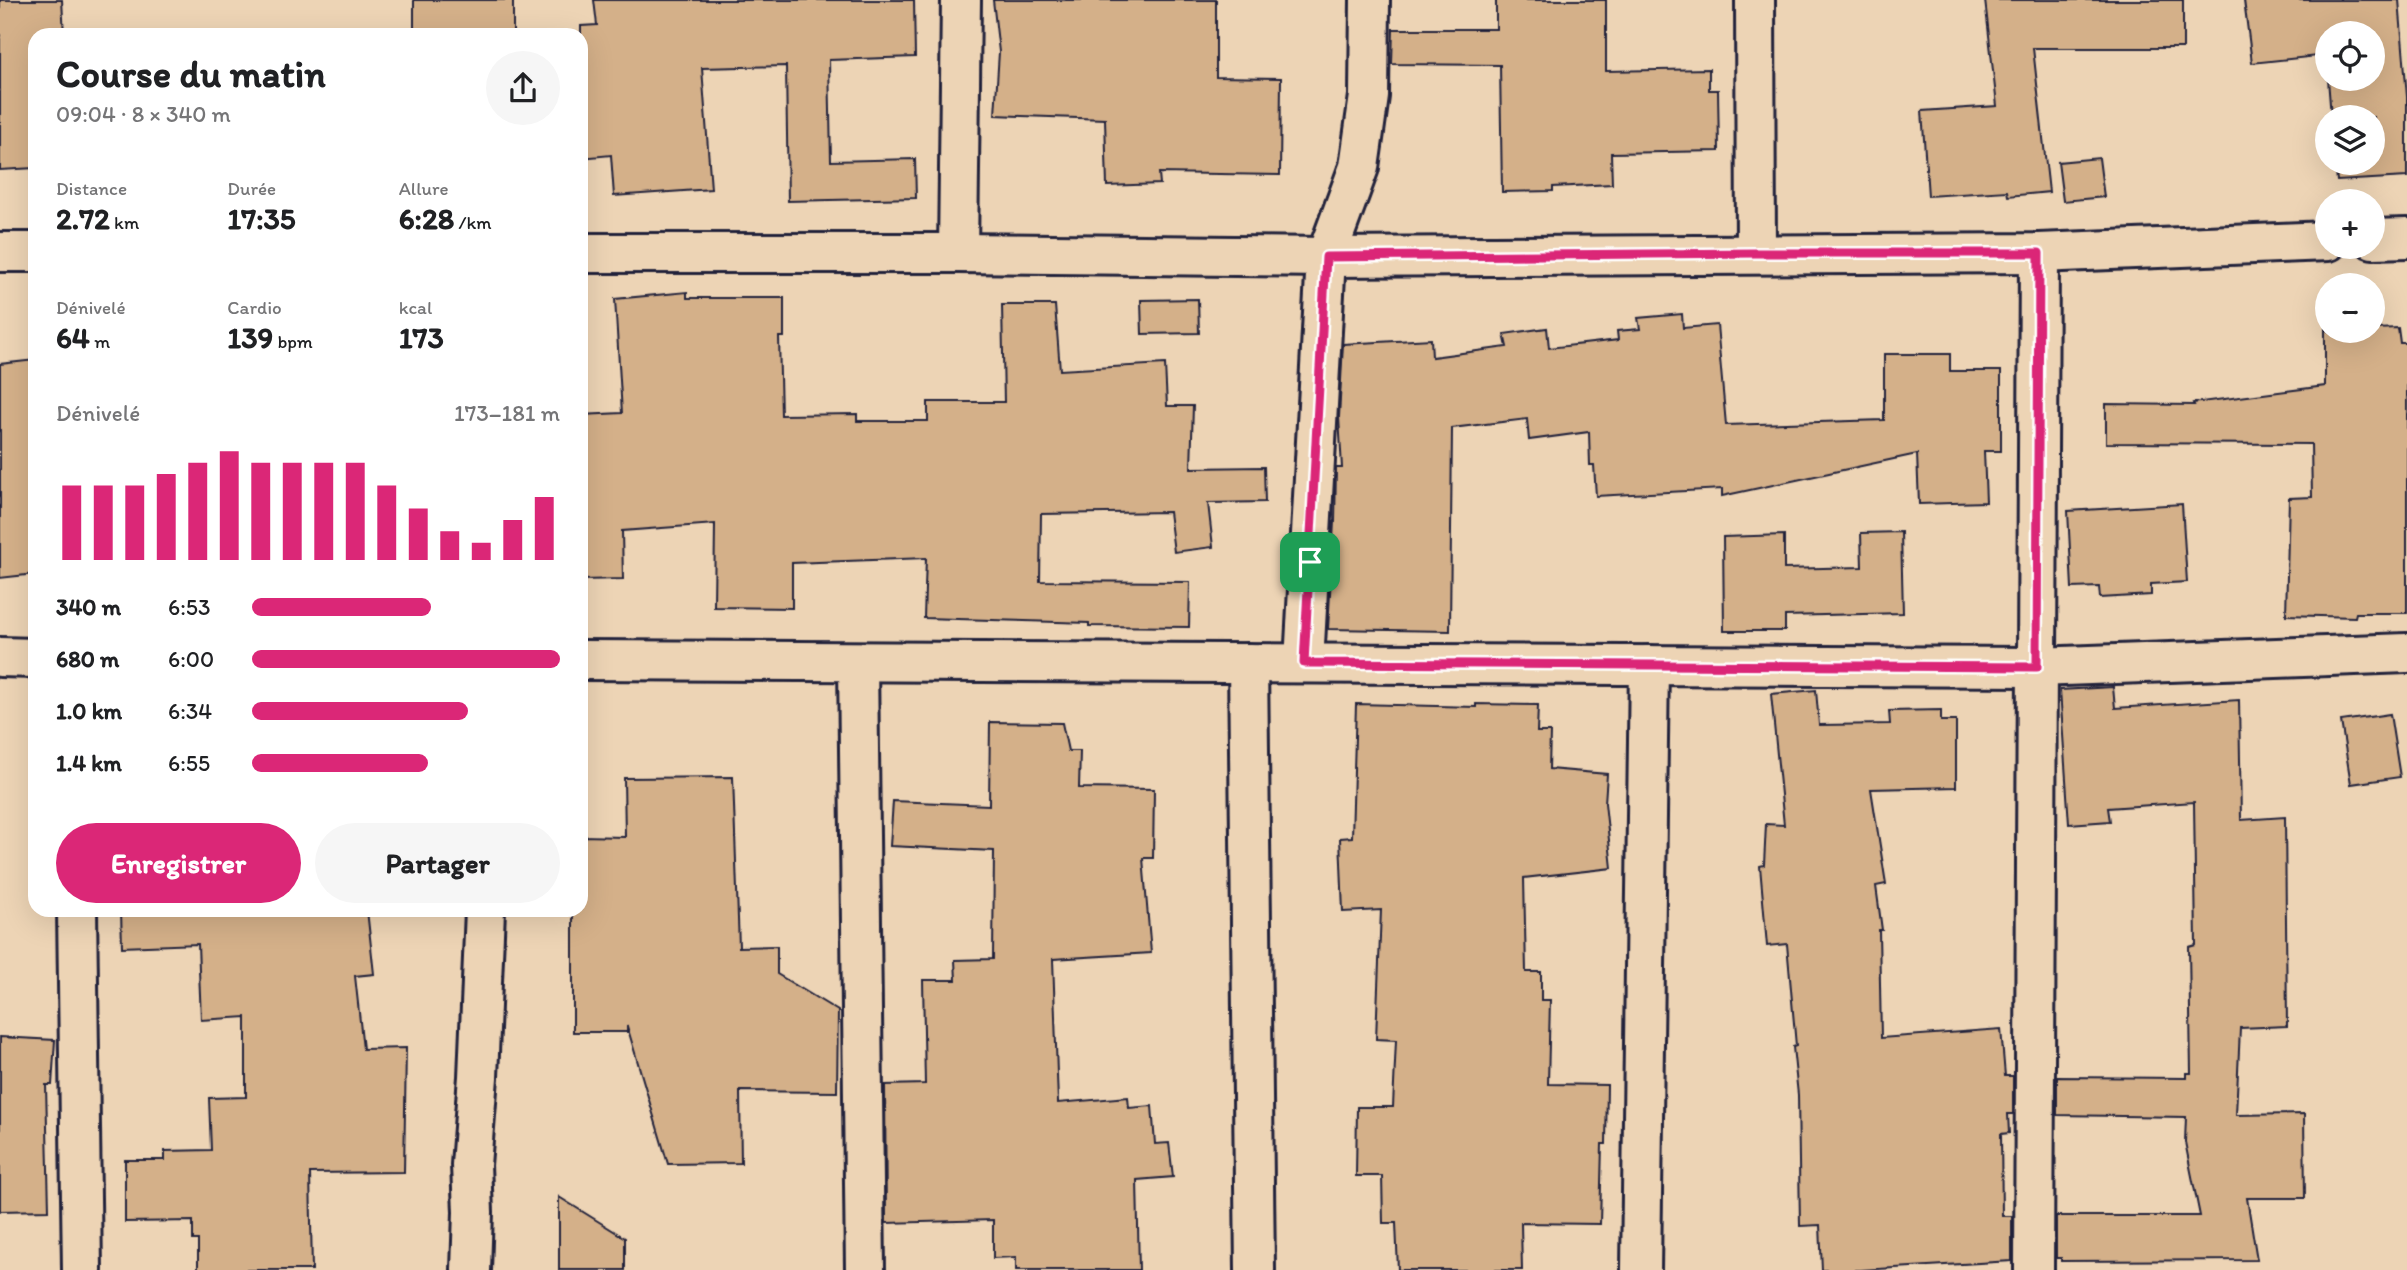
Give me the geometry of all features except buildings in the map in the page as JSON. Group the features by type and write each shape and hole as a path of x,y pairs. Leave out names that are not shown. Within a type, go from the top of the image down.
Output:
{"street":[{"path":"958,253 961,0"},
{"path":"1304,663 1326,257 1359,167 1369,96 1370,0"},
{"path":"1755,0 1756,253"},
{"path":"2385,239 2407,238"},
{"path":"588,253 1326,257 2039,253 2315,242"},
{"path":"0,252 28,252"},
{"path":"2034,1270 2039,253"},
{"path":"588,660 2037,667 2407,653"},
{"path":"0,657 28,658"},
{"path":"859,662 865,1270"},
{"path":"1248,663 1255,1270"},
{"path":"1641,1270 1649,665"},
{"path":"77,917 82,1270"},
{"path":"471,1270 471,1165 478,1077 485,917"}],"route":[{"path":"2039,253 2037,667 1304,663 1310,562 1326,257 2039,253"}]}
